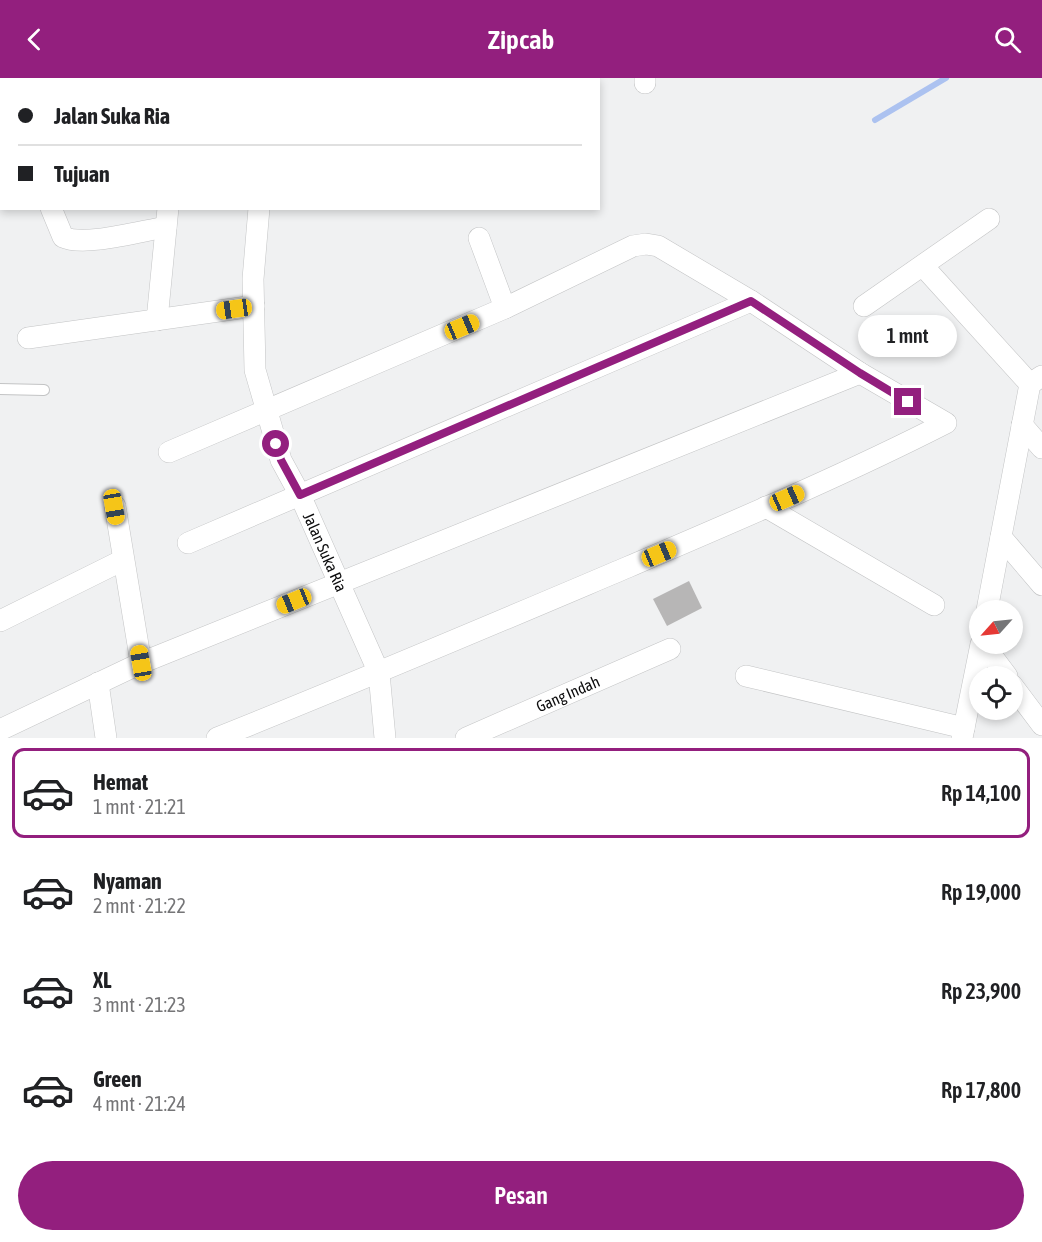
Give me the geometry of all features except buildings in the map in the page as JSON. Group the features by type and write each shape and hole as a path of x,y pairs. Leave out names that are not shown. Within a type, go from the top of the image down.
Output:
{"street":[{"path":"52,210 63,237 72,241 86,241 167,218 157,320"},
{"path":"28,339 254,307 253,279 259,210"},
{"path":"864,306 989,219"},
{"path":"479,238 505,308"},
{"path":"169,452 505,308 633,246 646,244 658,246 751,301 860,373 946,423 891,451 766,507 379,673 217,738"},
{"path":"923,266 1036,380 1022,425 989,600"},
{"path":"188,543 751,301"},
{"name":"Jalan Suka Ria","path":"254,307 255,370 266,411 281,460 300,495 337,583 379,673 385,738"},
{"path":"0,730 141,663 860,373"},
{"path":"1022,425 1042,448"},
{"path":"114,507 141,663"},
{"path":"766,507 934,605"},
{"path":"1001,537 1042,585"},
{"path":"0,621 123,560"},
{"name":"Gang Indah","path":"466,738 670,649"},
{"path":"746,676 963,733 980,654"},
{"path":"990,654 999,666"},
{"path":"98,683 106,738"},
{"path":"1023,700 1042,725"}],"lane":[{"path":"0,389 45,390"}],"waterway":[{"path":"875,120 946,78"}],"route":[{"path":"276,444 281,460 300,495 751,301 908,402"}]}
